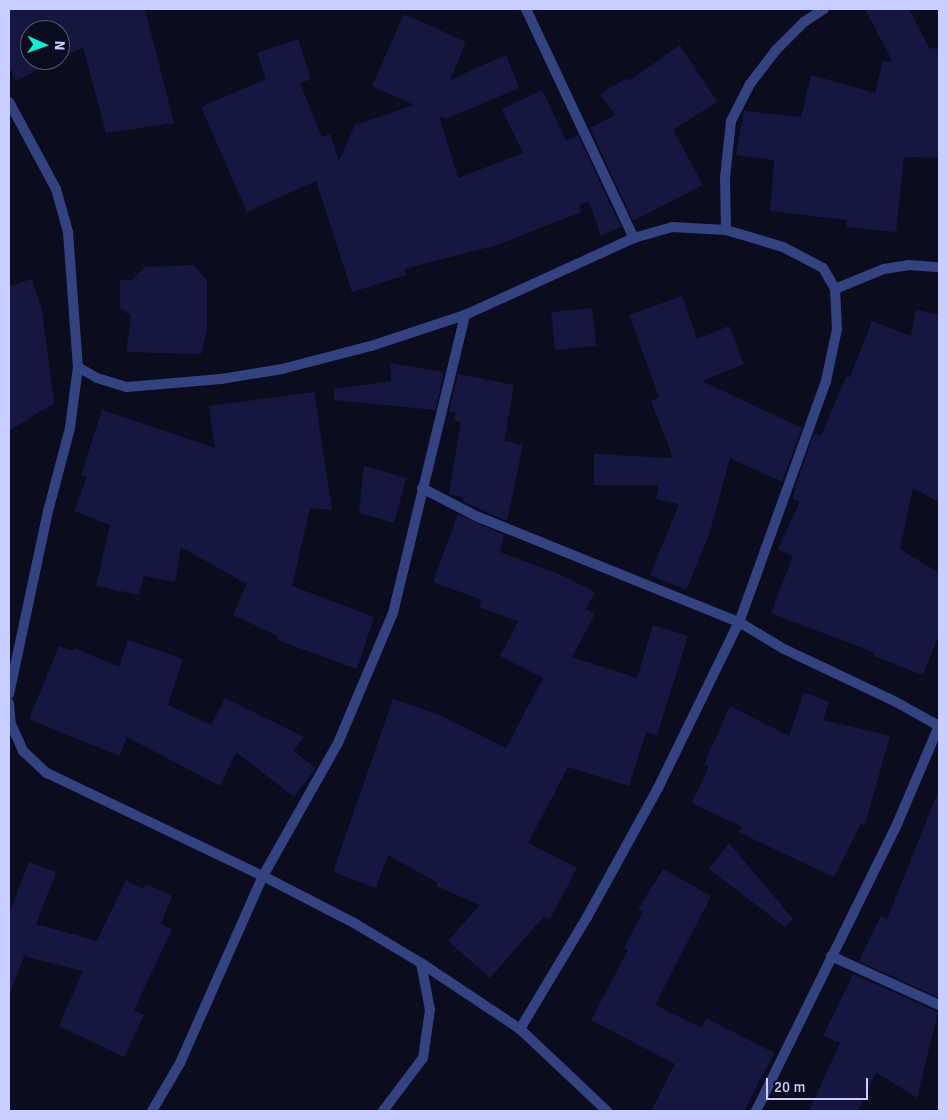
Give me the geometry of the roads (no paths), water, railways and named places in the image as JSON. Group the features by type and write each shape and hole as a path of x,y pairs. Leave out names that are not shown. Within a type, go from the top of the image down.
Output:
{"street":[{"path":"526,9 634,238"},
{"path":"726,230 725,178 731,121 750,84 776,50 804,22 824,9"},
{"path":"9,102 56,189 68,232 78,367 70,428 48,510 9,694"},
{"path":"78,367 96,378 128,387 221,380 282,369 371,346 465,316 634,238 672,227 726,230 791,251 823,268 835,289 837,329 826,381 739,622 658,788 587,917 520,1028"},
{"path":"835,289 884,269 908,265 939,267"},
{"path":"152,1111 180,1064 263,876 338,743 393,613 465,316"},
{"path":"422,488 476,516 739,622 784,649 896,702 939,726 895,829 756,1111"},
{"path":"9,703 11,724 23,751 47,773 263,876 354,923 421,963 520,1028 607,1111"},
{"path":"831,956 939,1005"},
{"path":"383,1111 423,1058 430,1010 421,963"}]}
